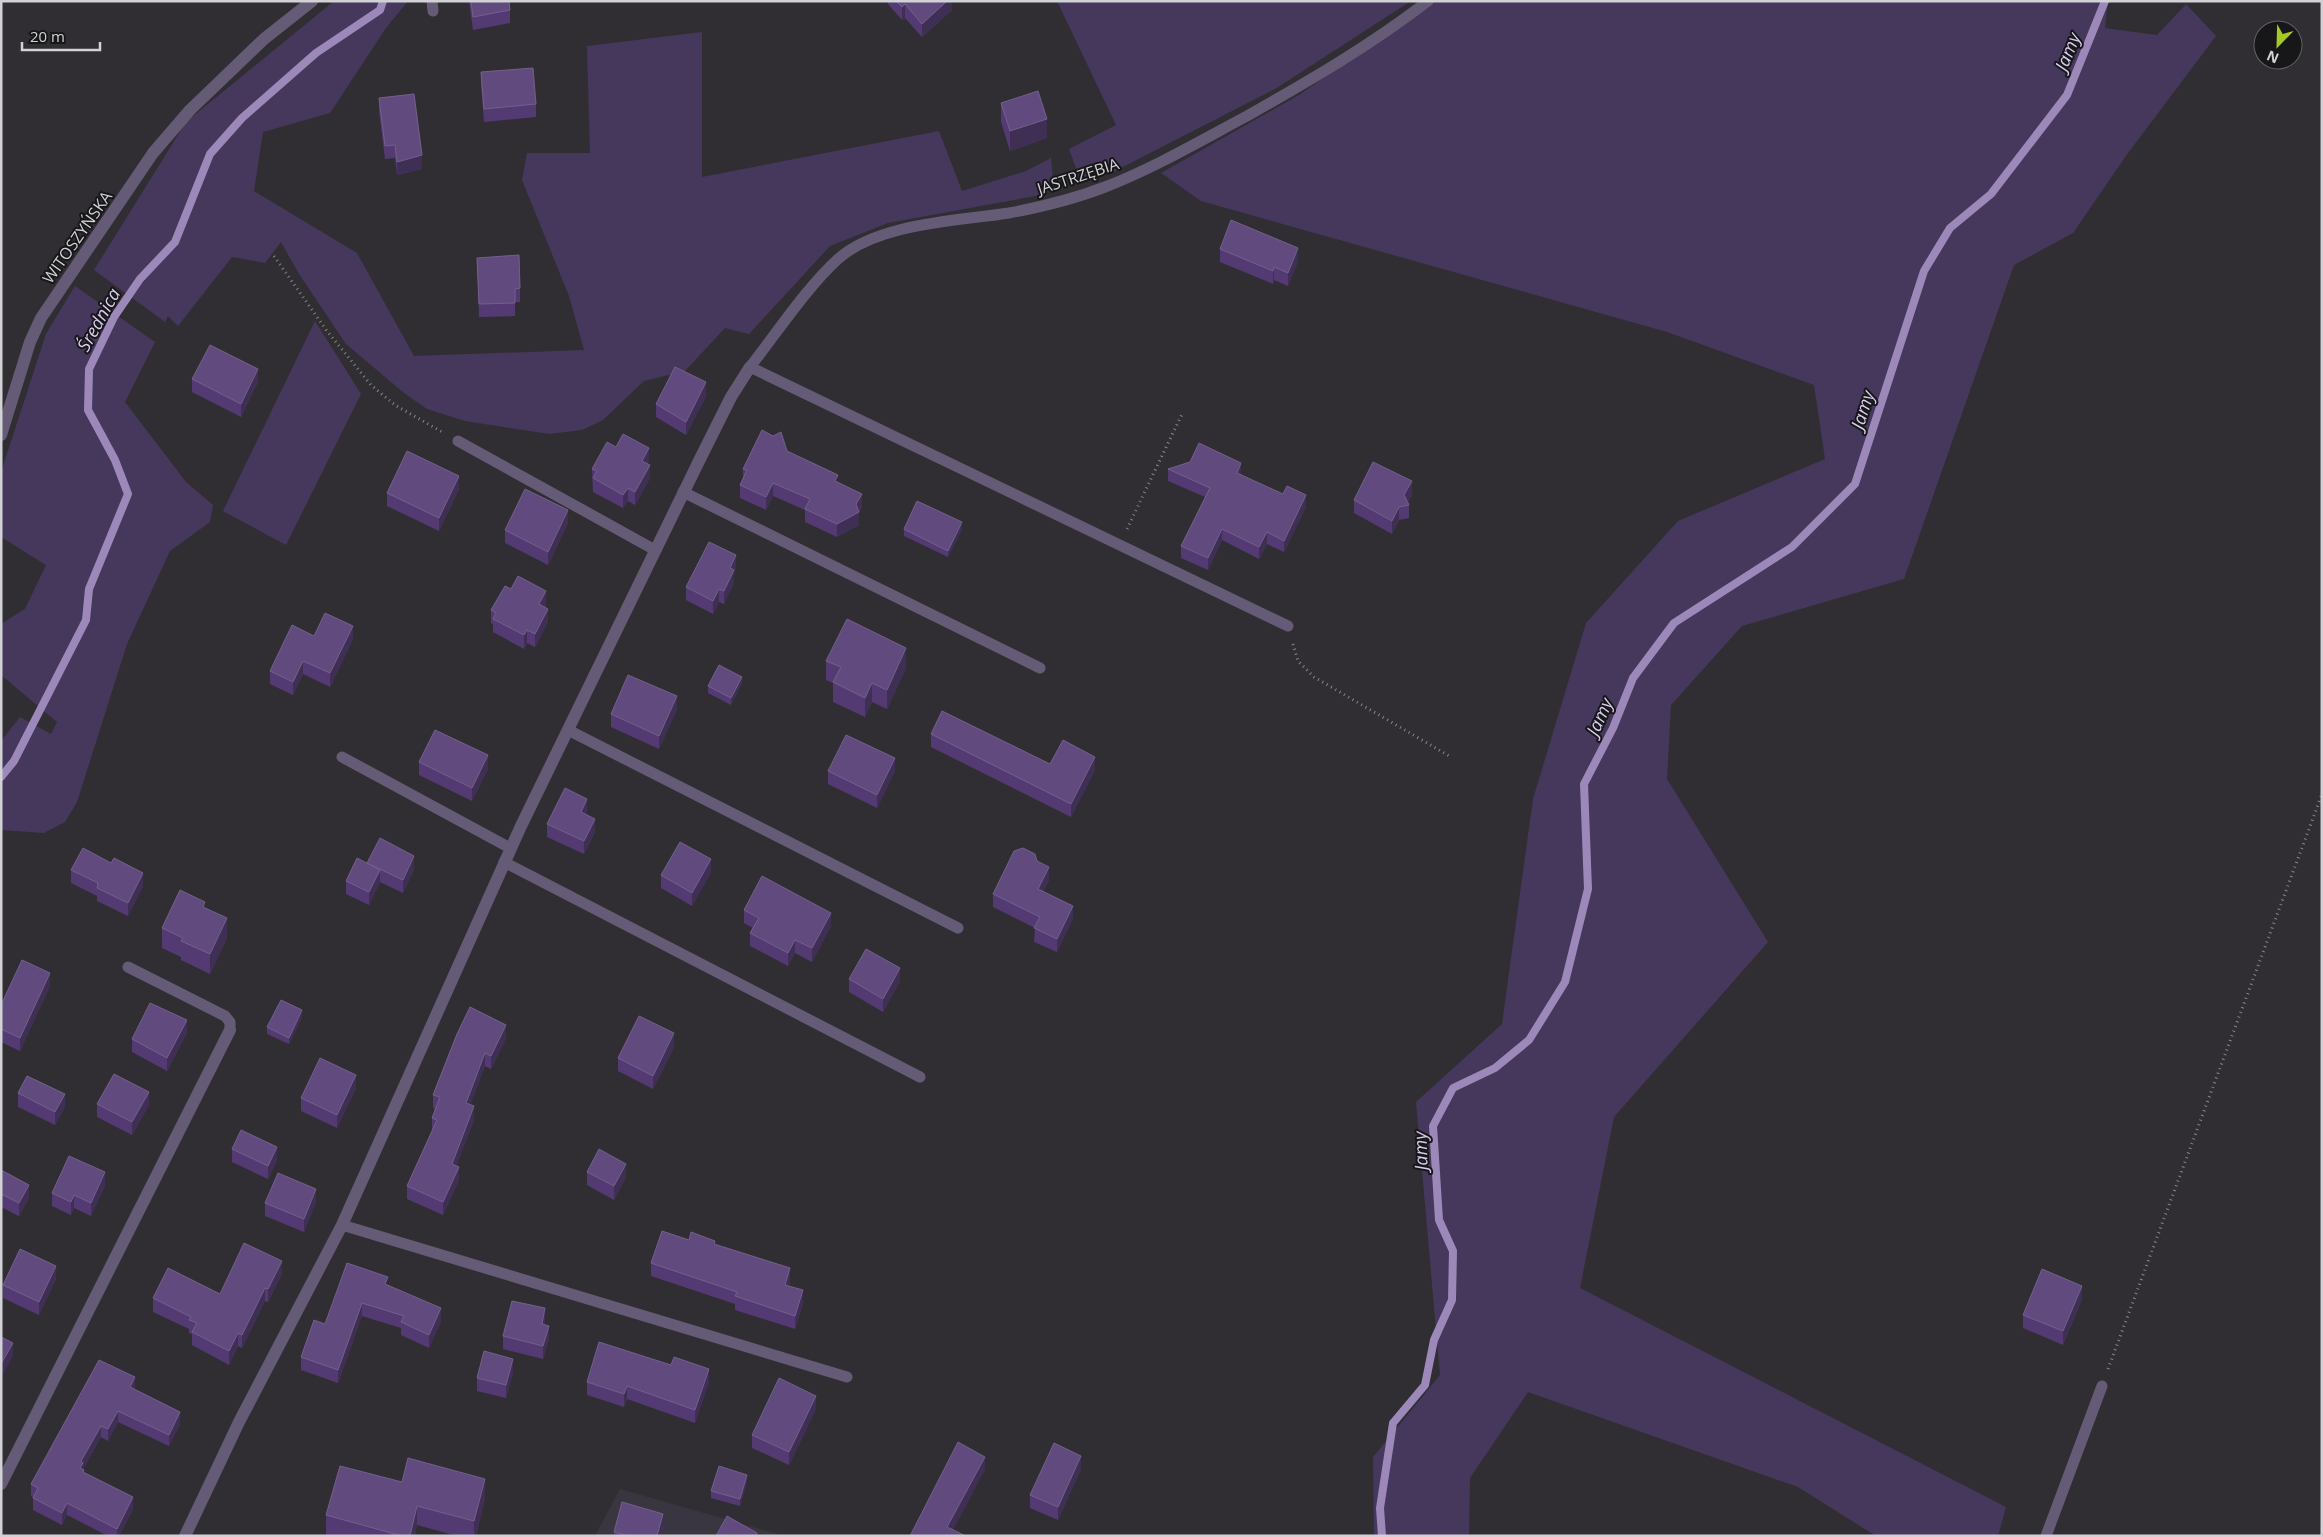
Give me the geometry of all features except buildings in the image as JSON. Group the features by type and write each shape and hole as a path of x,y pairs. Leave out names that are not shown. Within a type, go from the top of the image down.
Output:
{"street":[{"name":"WITOSZYŃSKA","path":"1,436 30,342 41,318 153,153 219,80 264,39 312,1"},
{"path":"186,1536 239,1422 342,1225 510,848 683,492 731,397 750,367"},
{"path":"1,1484 230,1030"}],"lane":[{"name":"JASTRZĘBIA","path":"750,367 820,278 839,258 864,244 896,231 930,223 1009,213 1052,204 1103,188 1147,169 1332,68 1428,1"},
{"path":"750,367 1288,626"},
{"path":"458,441 655,550"},
{"path":"683,492 1040,668"},
{"path":"568,730 958,928"},
{"path":"342,757 510,848"},
{"path":"504,862 920,1076"},
{"path":"128,967 225,1016 230,1022 230,1030"},
{"path":"342,1225 847,1377"},
{"path":"2046,1536 2102,1386"}],"path":[{"path":"274,256 327,331 371,386 395,405 458,441"},
{"path":"1119,545 1182,414"},
{"path":"1288,626 1298,660 1314,677 1451,757"},
{"path":"2102,1386 2322,794"}],"shaded area":[{"path":"334,1 408,1 386,28 330,113 263,132 254,191 357,253 414,356 584,350 569,296 522,180 527,153 590,153 587,46 702,32 702,177 939,131 962,191 1026,171 1051,158 1053,180 1046,194 888,223 830,246 749,334 725,328 685,371 644,381 603,420 582,430 549,434 465,421 427,409 404,393 346,344 299,274 281,242 265,263 232,257 178,326 168,316 165,322 94,270 186,122"},
{"path":"1057,1 1411,1 1275,89 1113,172 1081,182 1069,149 1116,125"},
{"path":"1434,1 2108,1 2105,28 2157,35 2186,4 2216,36 2128,153 2073,233 2014,265 1904,579 1742,626 1671,705 1667,779 1768,942 1614,1117 1580,1288 2006,1507 1998,1536 1876,1536 1798,1487 1528,1392 1470,1478 1469,1536 1374,1536 1373,1457 1440,1375 1416,1102 1502,1024 1533,799 1586,623 1678,521 1825,459 1814,385 1667,332 1201,201 1161,173 1299,95"},
{"path":"75,286 155,342 125,402 186,482 213,505 210,522 170,551 127,644 77,802 65,822 44,833 1,830 1,741 20,717 51,734 57,722 1,675 1,624 25,609 46,565 1,537 1,472 46,334"},
{"path":"315,321 361,394 286,545 223,511"},
{"path":"620,1489 781,1535 595,1536"}],"waterway":[{"name":"Średnica","path":"1,777 14,761 86,620 89,589 128,494 115,460 88,410 89,369 114,317 140,279 175,242 210,154 242,118 316,53 380,10 383,1"},
{"name":"Jamy","path":"1382,1536 1380,1508 1393,1423 1425,1385 1434,1340 1452,1300 1453,1251 1439,1220 1433,1126 1453,1088 1495,1068 1529,1040 1565,982 1588,889 1584,784 1613,728 1633,678 1674,623 1792,547 1855,484 1924,271 1950,228 1991,194 2067,95 2105,1"}]}
